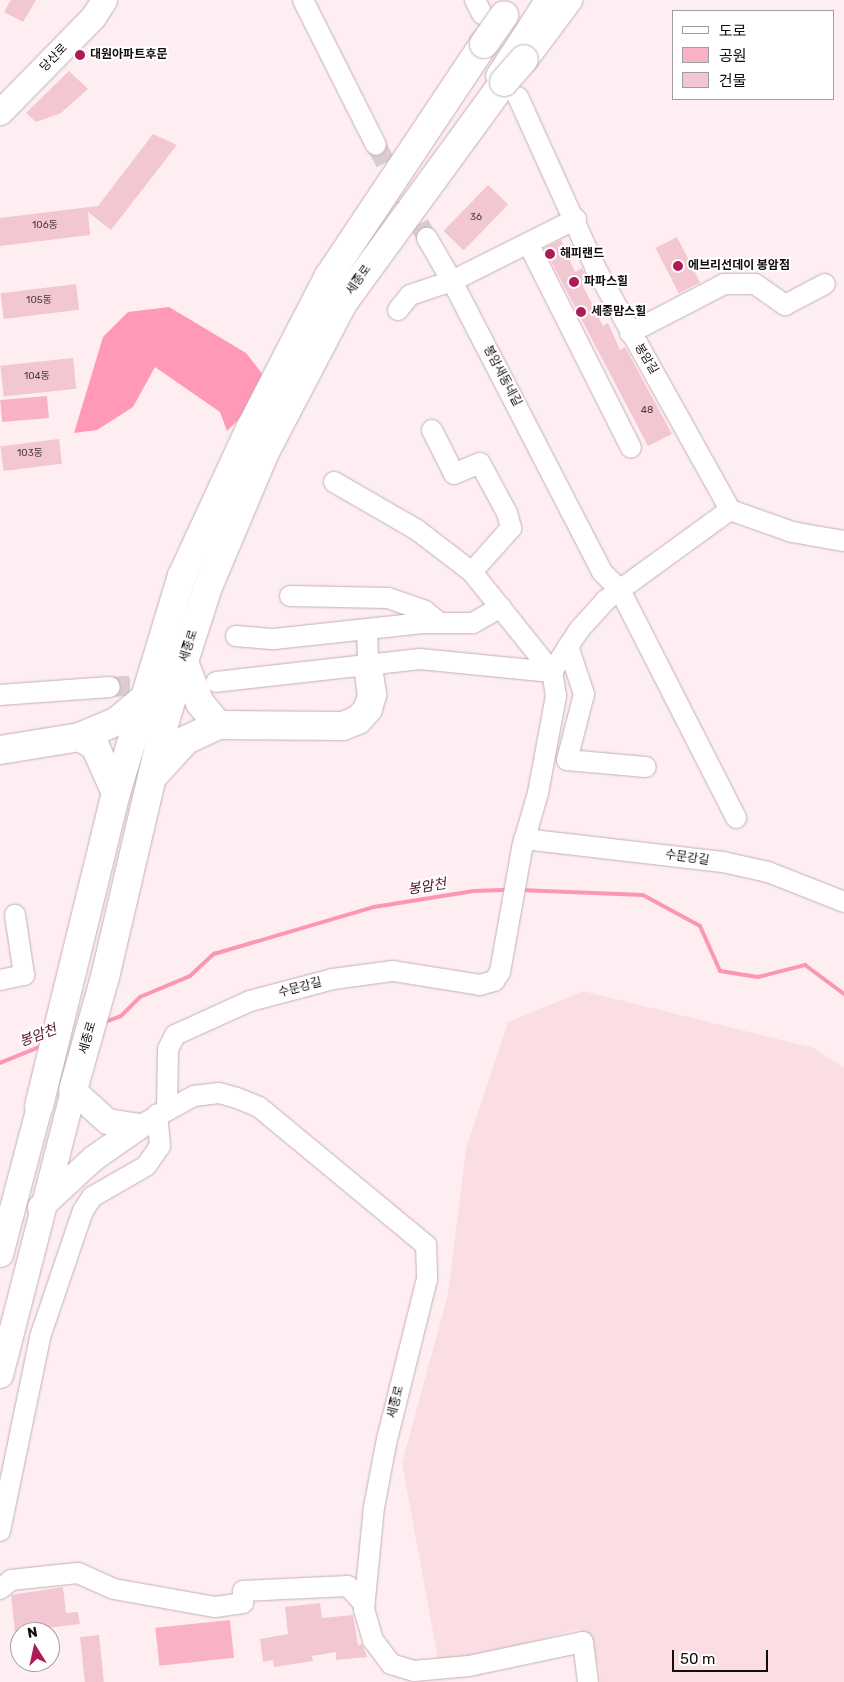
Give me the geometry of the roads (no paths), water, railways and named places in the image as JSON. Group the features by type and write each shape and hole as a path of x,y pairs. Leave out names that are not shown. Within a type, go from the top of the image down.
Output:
{"highway":[{"name":"세종로","path":"73,1090 105,977 152,777 184,662 208,587 265,452 343,303 420,193 511,89 524,59 568,0"},
{"name":"세종로","path":"39,1106 116,793 143,699 182,576 251,426 329,276 484,44 494,7"},
{"path":"184,662 200,703 218,724"},
{"path":"152,777 186,740 218,724 343,726 358,720 368,709 372,695 368,665"},
{"path":"0,750 80,737 116,722 143,699"},
{"path":"80,737 95,746 103,758 116,793"}],"main road":[{"name":"당산로","path":"0,112 93,17 104,0"},
{"path":"73,1090 106,1121 154,1116"},
{"name":"세종로","path":"0,1375 40,1207 73,1090"},
{"name":"세종로","path":"0,1254 39,1106"},
{"path":"40,1207 93,1158 154,1116"}],"street":[{"path":"303,0 376,145"},
{"path":"420,193 546,0"},
{"name":"봉암길","path":"511,89 576,219 595,267 630,333 698,446 730,510"},
{"path":"398,310 410,295 452,282 576,219"},
{"name":"봉암새동네길","path":"428,238 602,572 620,590 736,818"},
{"path":"528,243 631,448"},
{"path":"630,333 724,284 755,284 785,305 825,284"},
{"path":"432,430 454,474 480,463 511,528 472,572"},
{"path":"334,482 417,530 472,572 552,672 556,696 538,793 523,843"},
{"path":"552,672 568,646 606,600 730,510 792,532 844,541"},
{"path":"290,596 388,598 425,612 442,624"},
{"path":"236,636 274,639 367,630 473,623 501,607"},
{"path":"367,630 368,665"},
{"path":"568,646 584,694 567,760 646,767"},
{"path":"216,682 420,659 552,672"},
{"path":"0,694 110,686"},
{"name":"수문강길","path":"0,1531 40,1337 82,1211 92,1197 146,1166 160,1146 154,1116 168,1049 175,1035 192,1025 250,1001 333,979 392,971 480,985 494,981 500,972 523,843 723,862 768,872 844,902"},
{"path":"0,980 24,975 15,916"},
{"name":"세종로","path":"154,1116 194,1096 219,1093 259,1107 426,1245 427,1279 387,1439 374,1507 364,1604 373,1640 391,1664 414,1672 436,1672 583,1642 588,1682"},
{"path":"0,1589 12,1580 78,1573 114,1589 216,1606 243,1603 243,1592 348,1586 364,1604"}],"waterway":[{"name":"봉암천","path":"102,1023 121,1016 140,997 190,976 214,954 374,907 474,891 508,890"},
{"name":"봉암천","path":"520,890 643,895 700,926 720,971 758,977 805,965 844,994"},
{"name":"봉암천","path":"0,1063 44,1045"}],"tunnel":[{"path":"376,145 427,238"},
{"path":"110,687 160,684"}],"place":[{"name":"대원아파트후문","path":"80,55"},
{"name":"해피랜드","path":"550,254"},
{"name":"에브리선데이 봉암점","path":"678,266"},
{"name":"파파스힐","path":"574,282"},
{"name":"세종맘스힐","path":"581,312"}]}
